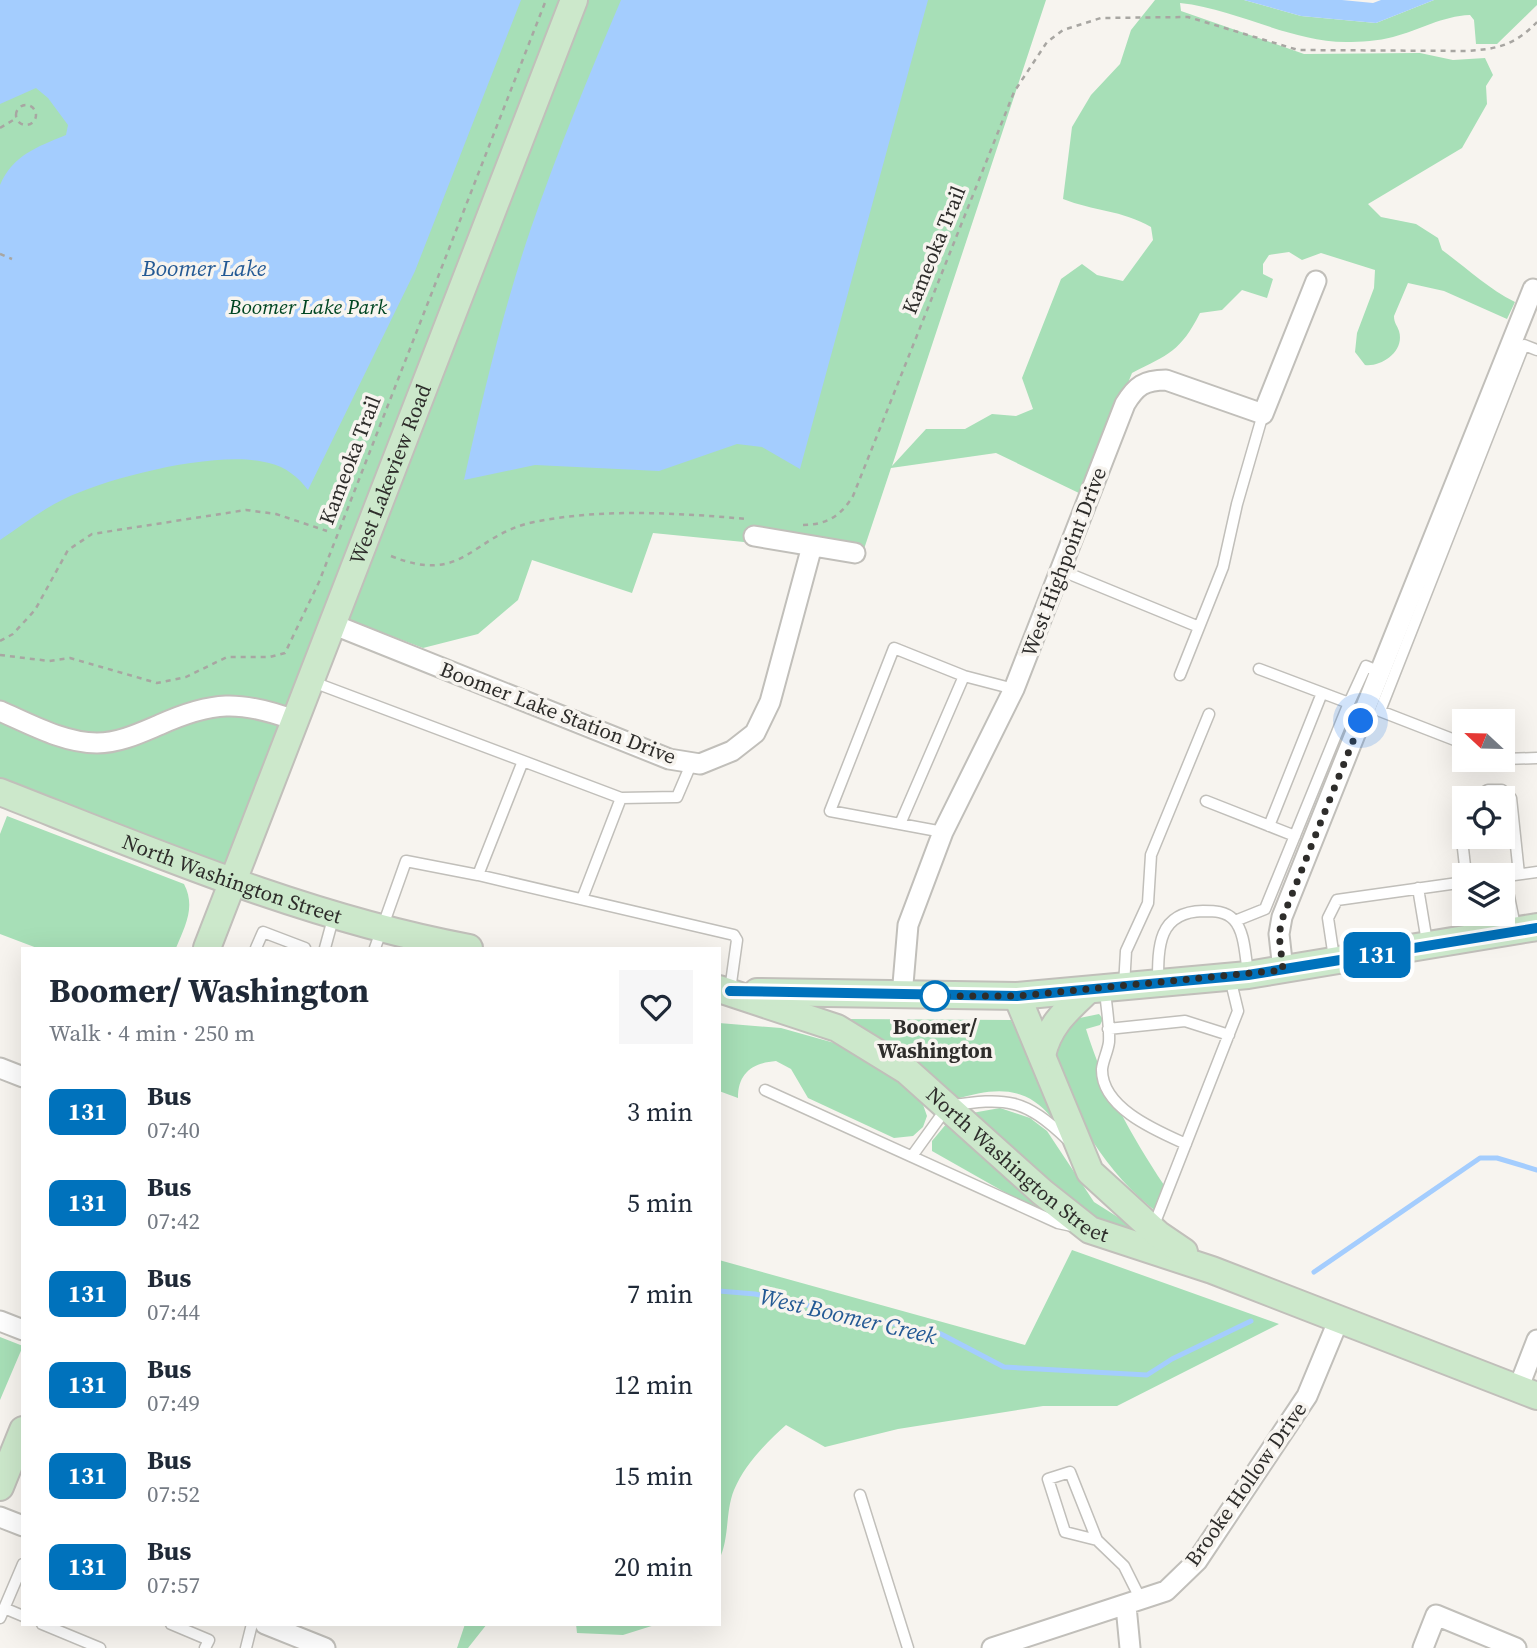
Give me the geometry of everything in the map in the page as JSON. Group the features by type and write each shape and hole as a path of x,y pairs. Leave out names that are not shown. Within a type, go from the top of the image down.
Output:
{"main road":[{"name":"West Lakeview Road","path":"207,947 574,0"},
{"name":"North Washington Street","path":"0,792 232,881 335,914 378,939 455,947"},
{"path":"725,990 902,996 1017,996 1239,976 1526,929"},
{"path":"1042,1055 1046,1035 1055,1023 1105,988"},
{"name":"North Washington Street","path":"725,990 837,1028 907,1070 1042,1192 1090,1230 1212,1270 1527,1392"},
{"name":"North Washington Street","path":"1017,996 1090,1172 1152,1229 1212,1270"},
{"path":"0,1487 21,1435"}],"street":[{"path":"1263,414 1316,281"},
{"path":"1283,970 1279,934 1283,917 1387,675 1533,289"},
{"name":"West Highpoint Drive","path":"902,996 908,925 943,832 1014,689 1125,404 1135,388 1149,380 1166,380 1263,414"},
{"path":"751,528 812,546 855,553"},
{"name":"Boomer Lake Station Drive","path":"332,624 669,759 700,764 732,751 755,733 770,702 812,546"},
{"path":"0,711 52,733 98,743 144,732 212,706 240,704 294,720"},
{"path":"0,1068 21,1076"},
{"name":"Brooke Hollow Drive","path":"992,1648 1166,1591 1197,1561 1307,1396 1339,1319"},
{"path":"0,1321 21,1329"},
{"path":"1527,1392 1537,1340"},
{"path":"0,1517 21,1525"},
{"path":"1130,1648 1134,1603"},
{"path":"1423,1648 1436,1615 1516,1648"},
{"path":"270,1626 325,1648"}],"lane":[{"path":"1452,739 1380,711 1387,675 1524,345 1537,350"},
{"path":"1180,675 1223,567 1237,504 1263,414"},
{"path":"1060,570 1199,627"},
{"path":"943,832 830,811 894,648 964,677 1014,689"},
{"path":"1235,921 1265,909 1366,666 1387,675"},
{"path":"1259,669 1349,703"},
{"path":"900,824 964,677"},
{"path":"310,681 621,798 677,797 692,762"},
{"path":"1269,825 1322,693"},
{"path":"1186,1144 1140,1124 1124,1111 1105,1083 1102,1069 1109,1043 1105,988 1148,903 1151,855 1209,715"},
{"path":"1516,759 1537,758"},
{"path":"478,875 523,761"},
{"path":"582,899 621,798"},
{"path":"1206,802 1295,836"},
{"path":"1515,836 1519,874"},
{"path":"378,939 407,861 734,934 737,940 725,990"},
{"path":"1515,875 1537,872"},
{"path":"1335,962 1328,918 1337,901 1452,884"},
{"path":"1418,888 1427,946"},
{"path":"1515,903 1526,929"},
{"path":"1152,1229 1238,1011 1242,938 1235,921 1217,911 1190,912 1175,916 1167,926 1158,951 1158,983"},
{"path":"325,947 335,914"},
{"path":"256,947 263,932 302,947"},
{"path":"1108,1029 1185,1021 1229,1035"},
{"path":"765,1090 1058,1223 1090,1230"},
{"path":"912,1156 948,1106 985,1101 1013,1103 1044,1117 1081,1152"},
{"path":"1097,1540 1065,1532 1048,1479 1070,1472 1097,1540 1124,1566 1134,1603"},
{"path":"860,1495 908,1648"},
{"path":"21,1569 2,1613 21,1616"},
{"path":"47,1626 100,1648"},
{"path":"176,1626 209,1640 205,1648"},
{"path":"246,1648 252,1626"}],"path":[{"name":"Kameoka Trail","path":"0,655 49,660 70,658 157,682 187,677 227,657 270,657 285,653 324,570 546,0"},
{"name":"Kameoka Trail","path":"803,525 816,525 837,516 853,496 1014,92 1046,42 1063,30 1101,18 1188,17 1298,50 1467,51 1492,50 1513,44 1537,22"},
{"path":"27,104 32,106 37,114 36,120 23,126 16,119 15,112 27,104"},
{"path":"0,128 16,119"},
{"path":"0,254 12,259"},
{"name":"Kameoka Trail","path":"0,641 13,634 35,610 68,550 92,534 246,510 276,514 327,531"},
{"path":"391,556 415,566 434,568 453,563 514,528 584,515 751,528"}],"green space":[{"name":"Boomer Lake Park","path":"0,0 1046,0 892,466 926,429 965,429 992,414 1016,416 1033,409 1022,378 1061,279 1082,264 1097,275 1123,281 1153,240 1151,227 1140,221 1063,199 1072,127 1091,95 1120,64 1131,30 1155,0 1244,0 1301,16 1376,23 1434,0 1537,0 1537,5 1497,44 1476,44 1474,20 1470,15 1440,21 1388,38 1346,42 1303,36 1222,11 1180,3 1181,11 1304,54 1420,53 1453,60 1485,58 1493,75 1486,86 1487,104 1462,148 1368,204 1381,217 1416,224 1438,238 1442,250 1486,284 1515,302 1507,319 1444,291 1408,283 1394,316 1399,331 1399,345 1385,360 1365,365 1355,352 1357,333 1374,288 1375,270 1321,253 1302,260 1289,252 1269,255 1263,264 1263,274 1273,279 1267,298 1242,290 1222,310 1200,313 1186,336 1172,351 1132,373 1083,495 996,453 891,468 864,549 793,547 653,533 632,593 532,560 518,600 478,634 423,648 333,614 231,879 0,788"},
{"path":"7,816 184,884 189,909 176,947 34,947 0,934 0,834"},
{"path":"1099,1014 1103,1019 1100,1025 1086,1029 1119,1110 1164,1185 1166,1195 1158,1213 1122,1180 1093,1142 1061,1076 1054,1052 1070,1020"},
{"path":"851,1019 1011,1020 1056,1115 1052,1118 1031,1099 1008,1092 996,1091 956,1099 910,1057 852,1026"},
{"path":"721,1023 781,1028 838,1044 920,1096 927,1116 923,1127 913,1136 894,1138 808,1098 791,1069 776,1061 760,1064 748,1071 741,1082 738,1098 721,1092"},
{"path":"1000,1108 1030,1118 1047,1131 1094,1202 1146,1235 1148,1242 1076,1210 972,1113"},
{"path":"947,1123 1038,1208 1036,1210 932,1151 932,1141"},
{"path":"1072,1250 1279,1324 1117,1406 1043,1406 898,1429 825,1447 786,1425 757,1455 739,1480 731,1498 721,1554 721,1261 1025,1345"},
{"path":"0,1337 21,1345 21,1351 0,1400"},
{"path":"464,1626 485,1626 468,1648 457,1648"},
{"path":"576,1626 652,1626 623,1635 577,1633"}],"water":[{"name":"Boomer Lake","path":"0,0 521,0 415,271 308,490 291,473 269,463 248,460 194,462 136,474 64,499 0,540 0,185 19,159 66,135 68,125 48,98 36,88 0,104"},
{"path":"621,0 928,0 800,469 762,447 737,444 659,471 535,465 464,480 494,353 521,259 563,141"},
{"path":"1244,0 1342,0 1373,3 1381,0 1434,0 1376,23 1301,16"}],"waterway":[{"path":"1314,1272 1480,1158 1497,1158 1537,1170"},
{"name":"West Boomer Creek","path":"721,1291 755,1294 941,1334 1004,1367 1147,1375 1172,1359 1251,1321"}],"bus line":[{"name":"131","path":"730,991 1017,996 1248,975 1537,928"}],"place":[{"name":"Boomer/ Washington","path":"935,996"}],"route":[{"path":"935,996 1017,996 1283,970 1279,934 1283,917 1361,721"}]}
